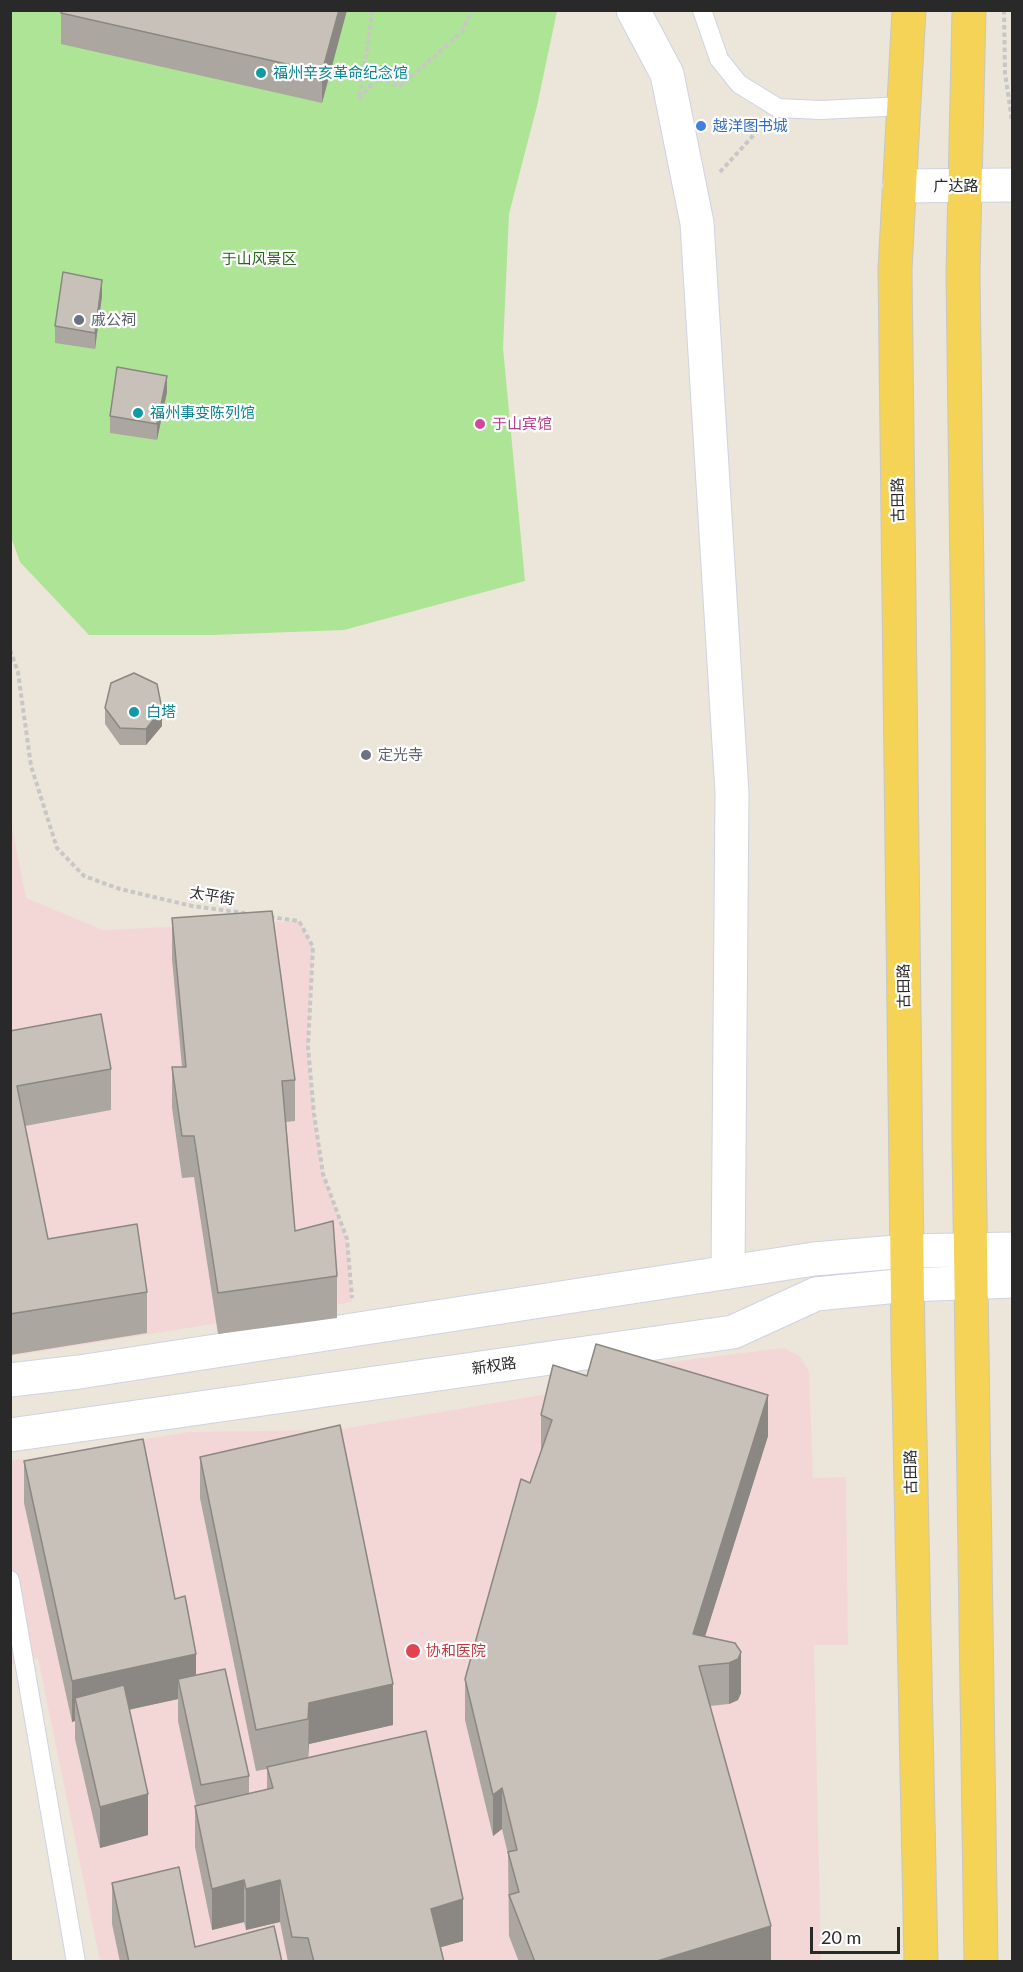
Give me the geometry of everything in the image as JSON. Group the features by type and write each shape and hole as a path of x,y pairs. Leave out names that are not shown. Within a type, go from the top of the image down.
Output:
{"main road":[{"name":"古田路","path":"909,10 895,269 907,1251 921,1962"},
{"path":"969,10 963,274 968,651 970,1266 981,1962"}],"street":[{"path":"633,10 667,74 698,223 732,793 728,1272"},
{"name":"广达路","path":"899,186 1012,185"},
{"path":"970,1266 1012,1249"},
{"path":"10,1380 79,1372 814,1258 907,1251 970,1266 1012,1281"},
{"name":"新权路","path":"10,1435 733,1332 816,1294 908,1285 970,1266"}],"lane":[{"path":"702,10 719,59 739,84 778,108 821,110 904,106"},
{"path":"10,1580 76,1962"}],"path":[{"path":"372,10 359,99 380,77 399,87 462,32 472,10"},
{"path":"1004,10 1005,73 1012,121"},
{"path":"715,177 778,108"},
{"name":"太平街","path":"10,650 18,672 31,766 57,848 84,876 120,889 192,906 251,914"},
{"path":"263,916 299,921 313,947 308,1047 314,1114 323,1174 347,1239 352,1302"}],"shaded area":[{"path":"10,817 26,898 103,930 299,921 313,947 308,1047 314,1114 323,1174 347,1239 352,1302 11,1356"},
{"name":"协和医院","path":"783,1348 800,1356 809,1372 813,1478 846,1477 848,1645 814,1645 821,1961 100,1961 38,1658 11,1665 11,1460 189,1432 336,1430 553,1393 606,1370"}],"green space":[{"name":"于山风景区","path":"11,11 557,11 537,106 509,214 503,348 525,581 344,630 211,635 89,635 20,562 11,537"}],"building":[{"path":"61,10 339,10 322,72 61,13"},
{"name":"戚公祠","path":"63,272 102,280 95,333 55,326"},
{"name":"福州事变陈列馆","path":"117,367 167,376 157,424 110,416"},
{"name":"白塔","path":"134,673 157,684 162,709 146,729 120,728 105,708 111,683"},
{"path":"272,911 295,1080 282,1081 295,1231 333,1221 337,1276 218,1293 194,1136 182,1136 172,1067 186,1067 172,918"},
{"path":"101,1014 111,1069 17,1086 48,1239 137,1224 147,1292 10,1314 10,1031"},
{"path":"596,1344 768,1395 693,1634 735,1643 741,1652 738,1659 729,1663 699,1666 771,1926 654,1962 535,1962 509,1895 519,1892 508,1852 517,1850 502,1788 493,1795 465,1679 521,1479 530,1483 552,1420 541,1415 553,1365 587,1376"},
{"path":"340,1425 393,1684 309,1703 308,1719 256,1730 200,1457"},
{"path":"143,1439 175,1599 185,1596 196,1654 72,1681 24,1461"},
{"path":"225,1669 249,1776 201,1785 178,1679"},
{"path":"124,1685 148,1794 100,1807 75,1698"},
{"path":"426,1731 463,1899 431,1909 444,1962 314,1962 308,1938 292,1937 280,1880 246,1889 244,1880 212,1889 195,1806 273,1788 267,1767"},
{"path":"179,1867 195,1947 274,1926 282,1962 129,1962 112,1883"}],"place":[{"name":"福州辛亥革命纪念馆","path":"261,73"},
{"name":"越洋图书城","path":"701,126"},
{"name":"戚公祠","path":"79,320"},
{"name":"福州事变陈列馆","path":"138,413"},
{"name":"于山宾馆","path":"480,424"},
{"name":"白塔","path":"134,712"},
{"name":"定光寺","path":"366,755"},
{"name":"协和医院","path":"413,1651"}]}
